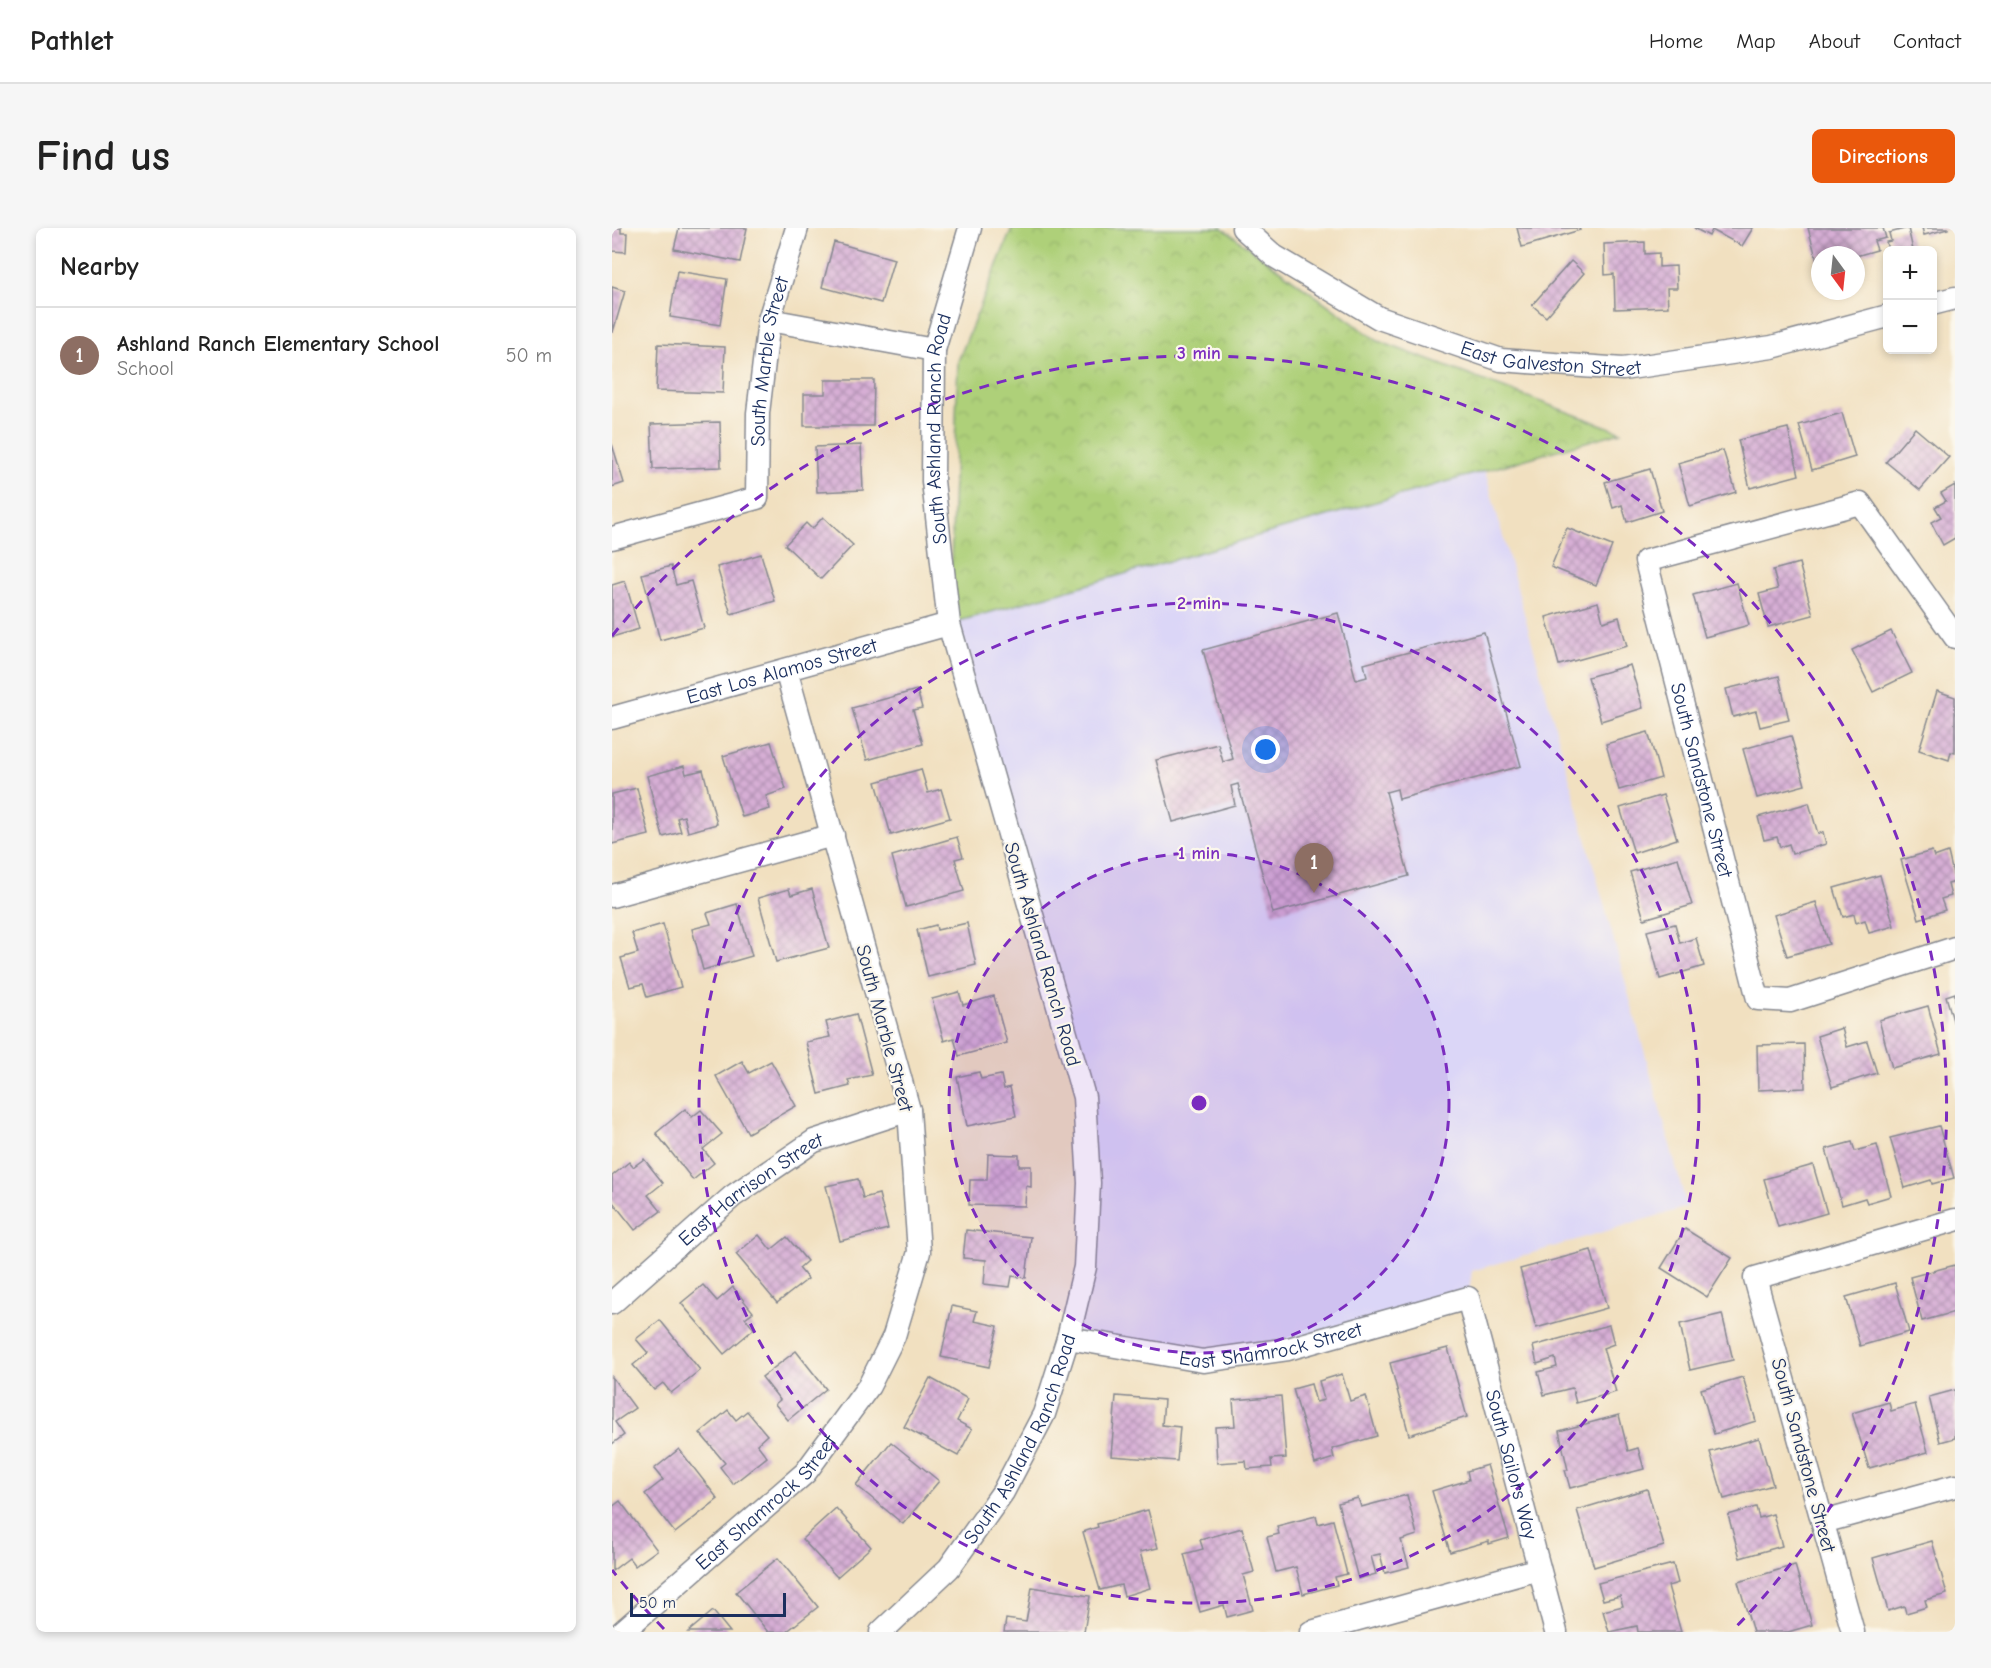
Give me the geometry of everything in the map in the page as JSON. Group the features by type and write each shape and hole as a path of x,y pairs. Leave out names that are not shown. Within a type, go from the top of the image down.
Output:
{"street":[{"name":"South Marble Street","path":"612,538 757,498 758,413 769,320 797,228"},
{"name":"South Ashland Ranch Road","path":"881,1632 949,1568 1003,1492 1044,1414 1068,1338 1085,1267 1089,1183 1084,1097 949,624 933,480 934,350 970,228"},
{"name":"East Galveston Street","path":"1243,228 1275,256 1379,318 1501,360 1623,369 1772,346 1883,317"},
{"path":"1937,303 1955,298"},
{"path":"769,320 934,350"},
{"name":"South Sandstone Street","path":"1955,637 1860,503 1646,561 1758,999 1790,1001 1955,948"},
{"name":"East Los Alamos Street","path":"612,718 949,624"},
{"name":"South Marble Street","path":"786,670 909,1110 919,1252 894,1336 869,1386"},
{"path":"612,896 833,835"},
{"name":"East Harrison Street","path":"612,1303 733,1196 814,1141 909,1110"},
{"name":"South Sandstone Street","path":"1852,1632 1755,1278 1955,1220"},
{"name":"East Shamrock Street","path":"1068,1338 1203,1361 1288,1348 1468,1298"},
{"name":"South Sailors Way","path":"1468,1298 1556,1632"},
{"name":"East Shamrock Street","path":"622,1632 805,1473 869,1386"},
{"path":"1823,1522 1955,1486"},
{"path":"1311,1632 1539,1569"}],"shaded area":[{"path":"1485,471 1687,1207 1472,1271 1468,1298 1203,1361 1068,1338 1085,1267 1084,1097 949,624"}],"green space":[{"path":"1012,228 1222,228 1378,341 1621,432 949,624 958,361"}],"building":[{"path":"612,228 621,228 621,233 627,233 626,252 612,251"},
{"path":"679,228 747,228 740,262 674,249"},
{"path":"1517,228 1579,228 1580,230 1522,247"},
{"path":"1694,228 1753,228 1742,246 1712,230 1709,236"},
{"path":"1808,228 1883,228 1886,238 1874,241 1877,250 1865,253 1865,246 1813,246"},
{"path":"1908,228 1912,246 1887,246 1886,242 1891,241 1889,233"},
{"path":"1922,228 1948,228 1948,229 1924,235"},
{"path":"834,242 894,259 881,303 822,287"},
{"path":"1645,242 1645,254 1659,253 1659,267 1676,266 1677,288 1667,288 1668,307 1615,309 1614,274 1605,275 1604,244"},
{"path":"1571,261 1584,273 1546,317 1532,305"},
{"path":"677,271 727,279 720,325 670,317"},
{"path":"612,287 625,291 613,332 612,332"},
{"path":"658,344 725,347 723,393 656,391"},
{"path":"825,380 874,380 873,426 804,426 804,394 825,394"},
{"path":"1842,413 1855,457 1812,470 1799,425"},
{"path":"720,422 721,467 653,469 651,424"},
{"path":"1788,428 1799,475 1750,488 1738,440"},
{"path":"1915,428 1949,457 1920,490 1886,462"},
{"path":"612,444 624,483 612,487"},
{"path":"861,445 863,490 817,492 815,447"},
{"path":"1723,450 1736,492 1690,506 1678,463"},
{"path":"1650,469 1662,511 1627,522 1622,505 1613,508 1605,482"},
{"path":"1955,485 1955,538 1943,545 1931,522 1941,517 1935,507 1946,501 1941,493"},
{"path":"823,517 853,545 821,579 785,545 806,523 812,529"},
{"path":"1567,528 1612,546 1596,585 1551,567"},
{"path":"761,554 775,601 731,614 717,567"},
{"path":"1799,563 1813,615 1768,627 1759,594 1778,589 1773,570"},
{"path":"671,566 676,585 691,581 704,628 660,640 642,574"},
{"path":"625,581 639,629 612,637 612,585"},
{"path":"1737,583 1749,625 1705,637 1693,595"},
{"path":"1598,602 1603,622 1619,617 1627,646 1559,665 1546,617"},
{"path":"1338,613 1356,680 1367,677 1364,664 1484,632 1521,766 1399,799 1397,789 1386,792 1409,876 1273,913 1238,784 1231,786 1235,805 1173,822 1156,760 1218,744 1223,762 1233,759 1203,650"},
{"path":"1891,631 1912,673 1873,692 1852,650"},
{"path":"1630,665 1643,708 1601,721 1588,677"},
{"path":"1779,676 1789,720 1760,727 1756,711 1733,717 1726,689"},
{"path":"917,690 922,708 913,710 923,744 867,760 852,708"},
{"path":"1937,691 1955,697 1955,753 1951,752 1949,760 1919,750"},
{"path":"1648,732 1661,778 1619,790 1606,744"},
{"path":"1791,736 1805,785 1757,798 1743,749"},
{"path":"771,742 786,789 766,796 770,809 742,817 723,756"},
{"path":"684,766 686,774 703,770 717,824 688,832 684,816 677,818 681,832 663,837 647,776"},
{"path":"921,769 928,793 941,789 950,818 891,835 876,782"},
{"path":"637,788 649,835 612,844 612,794"},
{"path":"1663,795 1677,839 1634,853 1620,808"},
{"path":"1809,803 1818,834 1823,832 1826,844 1792,854 1789,844 1780,847 1777,837 1764,840 1758,817"},
{"path":"957,837 963,857 955,859 964,891 906,907 892,856"},
{"path":"1932,851 1934,857 1948,852 1955,882 1948,884 1951,896 1941,899 1945,910 1919,919 1901,860"},
{"path":"1678,858 1692,905 1644,919 1630,872"},
{"path":"1880,875 1894,926 1869,933 1865,920 1856,923 1854,914 1843,917 1834,888"},
{"path":"789,889 791,895 812,889 829,948 776,962 758,898"},
{"path":"1816,902 1829,944 1787,956 1774,915"},
{"path":"737,904 752,956 703,970 692,929 711,924 707,913"},
{"path":"967,923 976,965 928,977 917,930 936,925 937,930"},
{"path":"663,924 681,987 647,997 643,984 630,987 621,958 638,953 632,933"},
{"path":"1675,924 1680,943 1696,938 1704,966 1660,979 1647,931"},
{"path":"959,992 963,1005 994,996 1007,1043 959,1056 954,1038 944,1041 932,999"},
{"path":"1955,993 1955,1024 1954,1024 1946,996"},
{"path":"1928,1006 1941,1054 1892,1068 1879,1020"},
{"path":"856,1014 872,1075 848,1080 850,1086 819,1094 806,1042 830,1037 826,1022"},
{"path":"1842,1028 1847,1047 1867,1041 1877,1073 1832,1087 1817,1036"},
{"path":"1804,1044 1805,1088 1758,1090 1757,1045"},
{"path":"742,1061 749,1073 771,1061 796,1106 748,1133 716,1076"},
{"path":"979,1072 981,1079 1001,1075 1004,1089 1010,1087 1016,1116 967,1126 957,1077"},
{"path":"685,1109 692,1117 701,1110 722,1134 703,1149 714,1163 693,1180 656,1133"},
{"path":"1939,1126 1954,1178 1932,1184 1931,1180 1905,1188 1890,1138"},
{"path":"1852,1142 1855,1151 1877,1145 1891,1196 1867,1203 1865,1198 1842,1205 1826,1149"},
{"path":"988,1154 1019,1155 1019,1166 1031,1166 1031,1187 1026,1186 1025,1206 969,1205 970,1180 987,1180"},
{"path":"644,1159 663,1183 648,1195 661,1211 635,1230 612,1201 612,1176 629,1162 633,1167"},
{"path":"1813,1165 1827,1213 1778,1227 1764,1179"},
{"path":"858,1179 863,1198 879,1194 888,1229 840,1241 826,1186"},
{"path":"1685,1229 1732,1258 1707,1297 1661,1268"},
{"path":"966,1230 1031,1237 1026,1278 1012,1276 1010,1287 984,1284 986,1260 963,1258"},
{"path":"759,1235 771,1250 787,1237 807,1261 799,1268 808,1279 777,1303 736,1254"},
{"path":"1591,1250 1607,1308 1536,1328 1520,1269"},
{"path":"1955,1265 1955,1312 1922,1321 1910,1277"},
{"path":"1895,1283 1909,1332 1860,1346 1846,1297"},
{"path":"703,1285 717,1301 733,1287 753,1312 745,1318 754,1329 724,1354 681,1303"},
{"path":"952,1306 977,1311 974,1321 998,1326 989,1367 941,1357"},
{"path":"1722,1314 1733,1360 1690,1370 1680,1324"},
{"path":"660,1320 700,1370 671,1393 663,1383 654,1390 633,1365 648,1353 636,1339"},
{"path":"1609,1325 1614,1344 1603,1348 1616,1392 1576,1403 1572,1388 1544,1395 1538,1372 1557,1367 1555,1358 1537,1364 1533,1346"},
{"path":"1448,1348 1467,1417 1409,1435 1390,1363"},
{"path":"796,1351 826,1389 788,1420 775,1404 780,1400 762,1377"},
{"path":"1342,1374 1350,1401 1366,1396 1377,1436 1332,1449 1334,1458 1315,1464 1293,1389 1311,1384 1316,1402 1324,1400 1319,1381"},
{"path":"612,1377 635,1408 615,1422 624,1435 612,1444"},
{"path":"1743,1377 1756,1421 1714,1434 1701,1389"},
{"path":"930,1378 968,1399 957,1421 972,1429 958,1456 904,1427"},
{"path":"1955,1390 1955,1438 1940,1442 1929,1397"},
{"path":"1116,1396 1164,1400 1162,1425 1180,1427 1177,1461 1111,1456"},
{"path":"1281,1396 1286,1458 1271,1459 1272,1467 1247,1469 1246,1461 1217,1463 1215,1427 1235,1426 1233,1400"},
{"path":"1889,1402 1891,1411 1915,1404 1928,1452 1869,1468 1852,1413"},
{"path":"728,1410 736,1420 747,1411 767,1435 757,1444 767,1457 733,1484 720,1467 725,1463 700,1433"},
{"path":"1619,1415 1628,1451 1638,1448 1644,1469 1570,1488 1559,1431"},
{"path":"1759,1438 1773,1485 1724,1499 1710,1452"},
{"path":"891,1442 939,1481 903,1524 856,1485"},
{"path":"679,1449 718,1499 675,1533 645,1494 663,1480 654,1469"},
{"path":"1487,1465 1509,1538 1450,1552 1432,1491 1469,1480 1467,1471"},
{"path":"1647,1489 1664,1546 1594,1567 1577,1510"},
{"path":"1407,1495 1417,1535 1401,1540 1409,1567 1385,1573 1380,1554 1371,1556 1376,1574 1358,1579 1338,1503 1358,1498 1361,1507"},
{"path":"620,1501 657,1550 635,1566 629,1558 612,1571 612,1507"},
{"path":"1756,1507 1759,1518 1773,1514 1782,1546 1740,1558 1728,1515"},
{"path":"836,1508 871,1547 837,1577 802,1539"},
{"path":"1148,1510 1158,1548 1140,1552 1150,1588 1124,1596 1121,1585 1100,1590 1083,1532 1098,1527 1097,1524"},
{"path":"1316,1516 1318,1524 1333,1520 1347,1574 1335,1577 1337,1585 1303,1594 1296,1567 1276,1572 1267,1537 1279,1534 1277,1526"},
{"path":"1242,1528 1254,1572 1243,1575 1253,1610 1227,1617 1224,1605 1200,1612 1184,1554 1203,1549 1200,1540"},
{"path":"1932,1541 1947,1594 1925,1600 1927,1607 1906,1613 1904,1606 1888,1611 1873,1558"},
{"path":"778,1558 818,1607 786,1632 768,1632 736,1592"},
{"path":"1673,1564 1678,1583 1668,1586 1681,1632 1638,1632 1637,1626 1609,1632 1603,1611 1623,1606 1620,1596 1603,1600 1598,1583"},
{"path":"1795,1565 1812,1625 1788,1632 1753,1632 1738,1582"},
{"path":"1032,1587 1090,1596 1084,1632 1004,1632 1006,1619 1026,1622"},
{"path":"713,1611 730,1632 688,1632"}],"place":[{"name":"Ashland Ranch Elementary School","path":"1314,893"}]}
